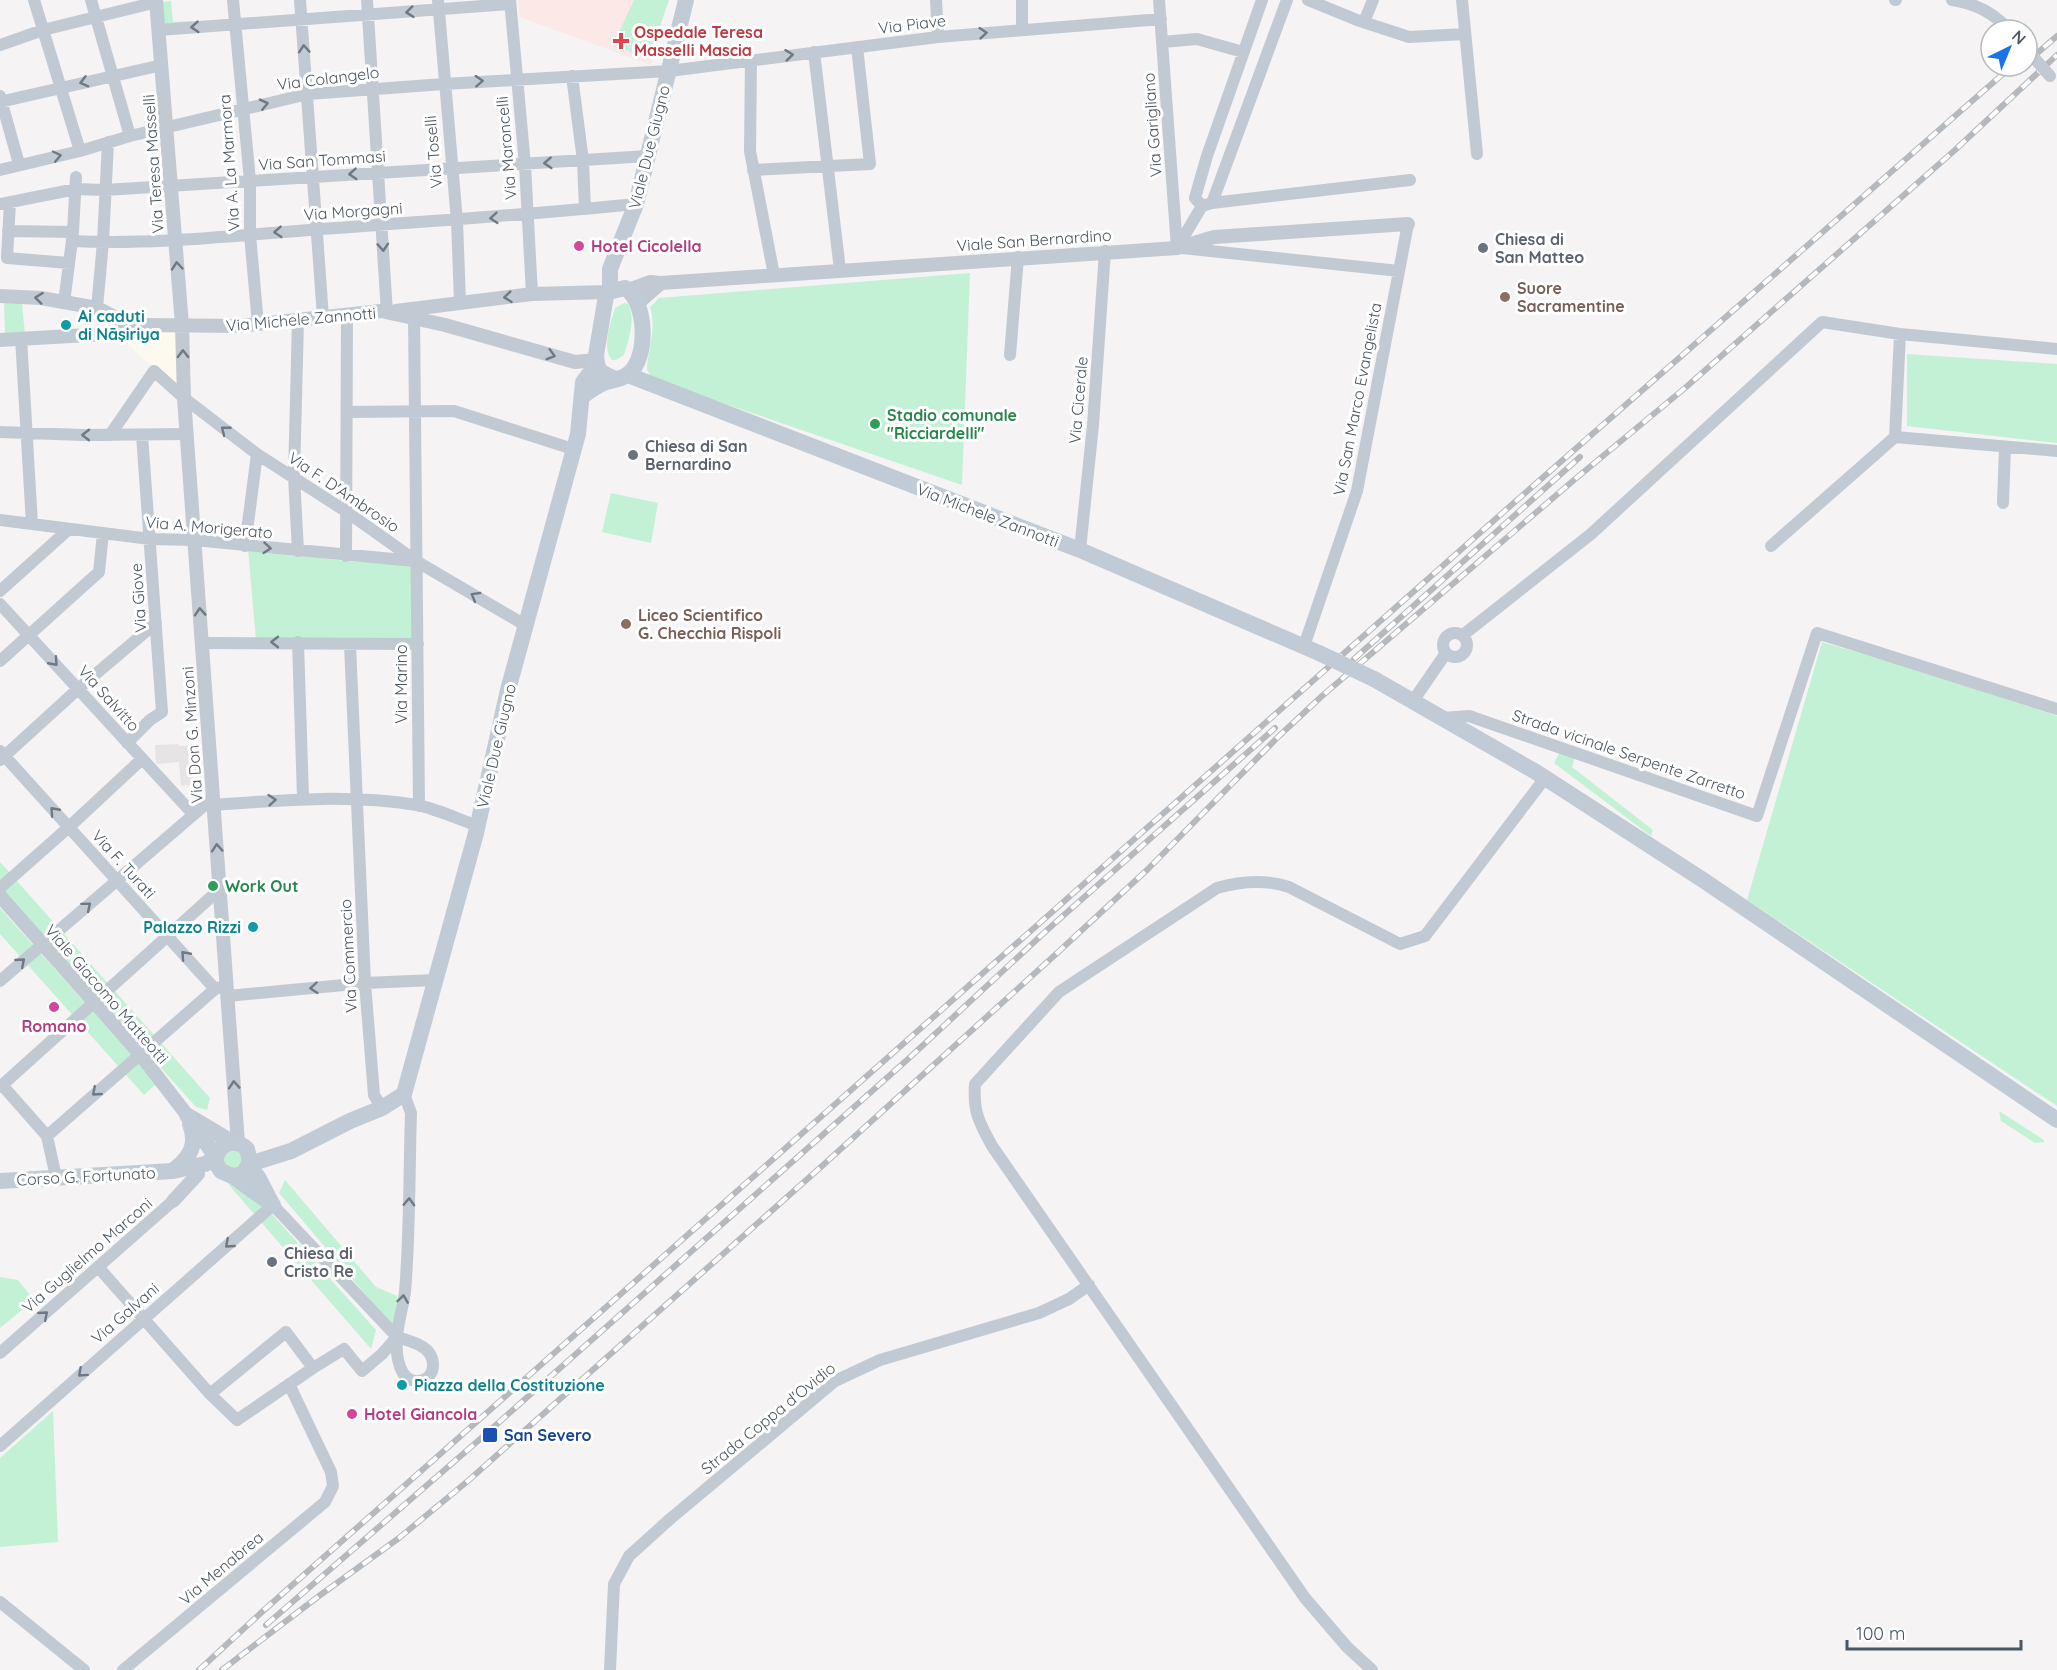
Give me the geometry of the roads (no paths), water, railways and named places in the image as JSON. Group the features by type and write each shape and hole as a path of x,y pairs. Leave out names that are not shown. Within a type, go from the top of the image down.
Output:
{"main road":[{"name":"Viale Due Giugno","path":"622,293 610,269 636,204 686,0"},
{"path":"596,362 602,315 622,293 643,329 639,357 643,370 654,384"},
{"path":"582,397 594,387 622,377 639,357"},
{"name":"Viale Due Giugno","path":"404,1094 478,826 508,690 578,434 583,382 596,362"},
{"name":"Via Michele Zannotti","path":"596,362 602,374 654,384 1080,550 1311,649 1374,679 1545,778 1703,880 2057,1120"},
{"path":"249,1165 291,1152 350,1121 382,1108 404,1094"},
{"path":"173,1171 230,1176 243,1174 249,1165 249,1154 238,1144 187,1115"},
{"path":"187,1115 216,1158 219,1168 273,1205"},
{"path":"173,1171 186,1160 192,1151 194,1137 187,1115"},
{"path":"173,1171 205,1164 216,1158 222,1146 238,1144 266,1152 291,1152"},
{"path":"249,1165 273,1205"},
{"name":"Corso G. Fortunato","path":"0,1181 173,1171"}],"street":[{"path":"34,0 80,151"},
{"path":"91,0 130,136"},
{"name":"Via A. La Marmora","path":"233,0 250,181 250,234 258,324"},
{"path":"300,0 323,317"},
{"path":"367,0 387,313"},
{"path":"936,0 938,37"},
{"path":"1022,0 1022,30"},
{"name":"Via Garigliano","path":"1159,0 1177,248"},
{"path":"1262,0 1207,156 1195,198 1207,205 1410,180"},
{"path":"1287,0 1207,205 1177,248 1399,271"},
{"path":"1308,0 1409,37 1465,34"},
{"path":"1364,22 1373,0"},
{"path":"1462,0 1477,154"},
{"path":"1952,0 1964,1 1980,8 1993,18"},
{"path":"0,45 43,30 157,1"},
{"name":"Via Teresa Masselli","path":"157,1 182,325"},
{"path":"159,30 368,16 438,4 510,2"},
{"name":"Via Maroncelli","path":"510,2 525,165 532,294"},
{"name":"Via Toselli","path":"438,4 457,221 460,302"},
{"name":"Via Piave","path":"669,70 938,37 1161,19"},
{"path":"1162,42 1197,39 1243,52"},
{"path":"753,170 870,164 857,47"},
{"path":"814,52 840,270"},
{"path":"751,60 750,151 774,274"},
{"path":"2039,64 2053,80"},
{"path":"19,164 0,100 162,65"},
{"name":"Via Colangelo","path":"0,170 166,127 308,94 669,70"},
{"path":"572,76 583,161 585,209"},
{"path":"97,308 108,142"},
{"name":"Via San Tommasi","path":"5,203 76,183 105,190 648,156"},
{"path":"64,303 76,183"},
{"path":"5,203 9,231 7,258 69,263"},
{"name":"Via Morgagni","path":"9,231 72,236 103,242 175,240 457,221 636,204"},
{"name":"Viale San Bernardino","path":"622,293 661,283 1105,251 1177,248 1214,237 1408,224"},
{"name":"Via San Marco Evangelista","path":"1311,649 1357,491 1408,224"},
{"name":"Via Cicerale","path":"1080,550 1093,425 1105,251"},
{"path":"1010,356 1018,257"},
{"name":"Via Michele Zannotti","path":"387,313 532,294 622,293"},
{"path":"0,296 41,298 97,308 134,327"},
{"name":"Via Michele Zannotti","path":"0,340 107,334 134,327 240,326 381,311 445,325 575,362 596,362"},
{"path":"346,556 347,315"},
{"name":"Via Marino","path":"414,318 419,806"},
{"path":"297,320 294,477 298,551"},
{"path":"1463,634 1468,641 1465,653 1457,657 1446,653 1443,645 1445,638 1451,633 1463,634 1591,534 1822,322 1900,334 2057,349"},
{"name":"Via Don G. Minzoni","path":"182,325 186,434 214,801 224,990 238,1144"},
{"path":"1771,546 1895,437 1900,334"},
{"path":"21,338 32,524"},
{"name":"Via F. D'Ambrosio","path":"110,435 154,371 184,398 257,454 347,512 416,561 525,625"},
{"path":"347,412 454,411 573,449"},
{"path":"0,432 110,435 186,434"},
{"name":"Via Giove","path":"127,743 150,720 162,712 142,435"},
{"path":"1895,437 2057,451"},
{"path":"2003,503 2005,447"},
{"path":"245,546 257,454"},
{"name":"Via A. Morigerato","path":"0,520 150,539 194,540 416,561"},
{"path":"0,591 69,529"},
{"path":"0,661 99,572 103,533"},
{"name":"Via Salvitto","path":"0,604 193,814"},
{"path":"2,756 156,622"},
{"name":"Strada vicinale Serpente Zarretto","path":"1443,718 1469,716 1757,816 1817,633 2057,709"},
{"path":"298,642 303,798"},
{"path":"202,643 418,644"},
{"name":"Via Commercio","path":"350,645 365,983 375,1095 382,1108"},
{"path":"1413,701 1446,653"},
{"name":"Via F. Turati","path":"2,756 167,936 224,990"},
{"path":"0,888 142,759"},
{"path":"1372,1670 1347,1647 1305,1598 992,1146 980,1124 974,1104 975,1084 1059,992 1217,888 1236,882 1271,881 1289,887 1400,944 1425,936 1545,778"},
{"path":"0,981 193,814 214,801 356,799 419,806 478,826"},
{"path":"56,1177 47,1136 1,1086 220,889"},
{"name":"Viale Giacomo Matteotti","path":"0,896 140,1054 187,1115"},
{"path":"47,1136 140,1054 224,990 435,980"},
{"path":"99,1268 210,1394 237,1420 344,1349 362,1371 397,1337 405,1296 411,1113 404,1094"},
{"name":"Via Guglielmo Marconi","path":"0,1353 173,1201 175,1186 173,1171"},
{"path":"173,1201 198,1174"},
{"path":"273,1205 397,1337"},
{"name":"Via Galvani","path":"0,1446 273,1205"},
{"name":"Strada Coppa d'Ovidio","path":"610,1670 614,1584 629,1556 835,1381 880,1360 1039,1313 1069,1299 1089,1285"},
{"path":"210,1394 286,1332 313,1368"},
{"name":"Via Menabrea","path":"123,1670 325,1502 333,1486 330,1472 289,1384"},
{"path":"0,1602 84,1670"}],"railway":[{"path":"2039,52 2057,36"},
{"path":"222,1670 399,1538 469,1480 1055,955 1148,869 1279,736 1322,696 1685,388 1955,150 2057,55"},
{"path":"199,1670 1508,508 1998,78"},
{"path":"1354,659 1580,457"},
{"path":"266,1625 479,1440 907,1060 1046,931 1275,728"}],"place":[{"name":"Ospedale Teresa Masselli Mascia","path":"621,41"},
{"name":"Hotel Cicolella","path":"579,246"},
{"name":"Chiesa di San Matteo","path":"1483,248"},
{"name":"Suore Sacramentine","path":"1505,297"},
{"name":"Ai caduti di Nāṣiriya","path":"66,325"},
{"name":"Stadio comunale \"Ricciardelli\"","path":"875,424"},
{"name":"Chiesa di San Bernardino","path":"633,455"},
{"name":"Liceo Scientifico G. Checchia Rispoli","path":"626,624"},
{"name":"Work Out","path":"213,886"},
{"name":"Palazzo Rizzi","path":"253,927"},
{"name":"Romano","path":"54,1007"},
{"name":"Chiesa di Cristo Re","path":"272,1262"},
{"name":"Piazza della Costituzione","path":"402,1385"},
{"name":"Hotel Giancola","path":"352,1414"},
{"name":"San Severo","path":"490,1435"}]}
